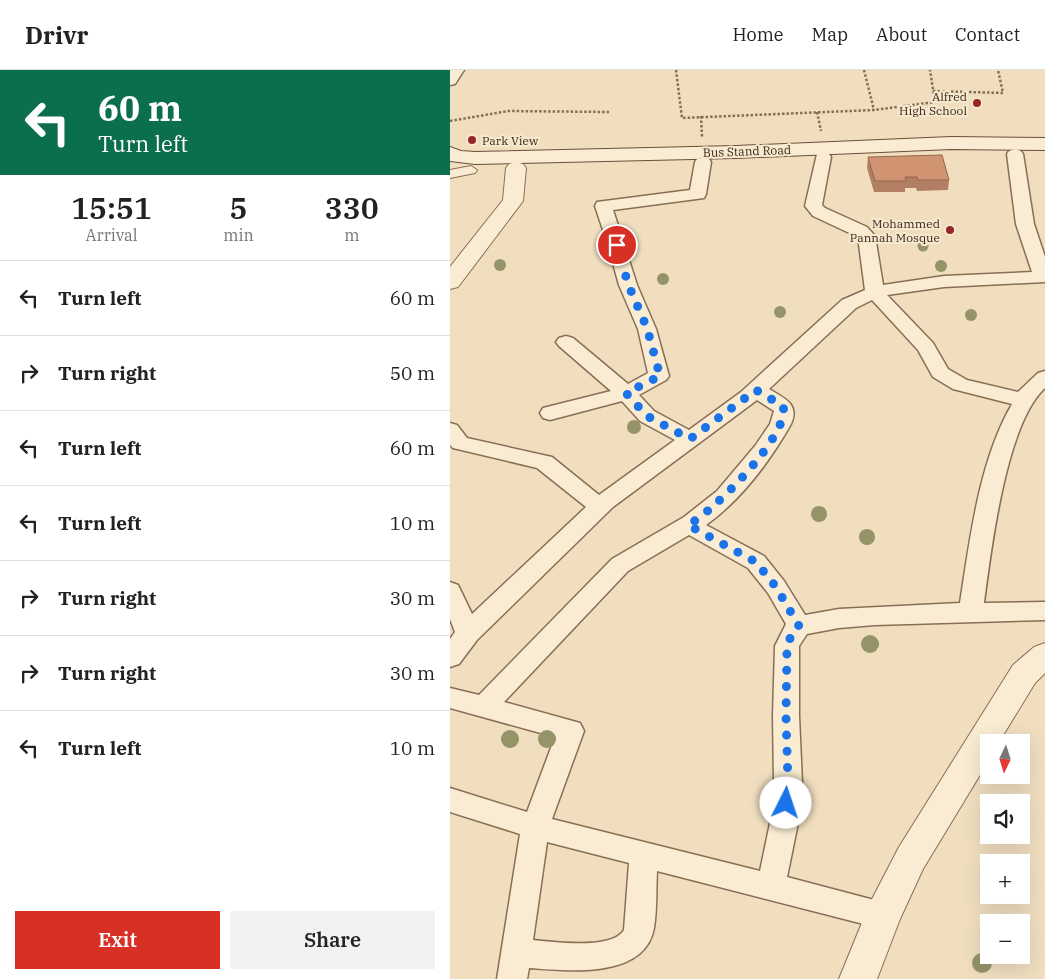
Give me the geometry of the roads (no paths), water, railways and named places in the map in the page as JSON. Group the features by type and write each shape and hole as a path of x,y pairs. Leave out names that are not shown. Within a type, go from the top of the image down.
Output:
{"main road":[{"name":"Bus Stand Road","path":"450,154 457,157 475,158 736,152 951,143 1045,144"},
{"name":"Bus Stand Road","path":"450,168 471,170 823,157 1045,155"},
{"path":"450,282 514,201 516,168"},
{"path":"858,979 883,915 911,858 1024,674 1045,655"}],"street":[{"path":"450,81 457,70"},
{"path":"450,658 468,633 600,507 756,390 849,304 862,296 927,283 1044,277 1025,224 1015,154"},
{"path":"823,157 813,206 819,212 860,231 866,236 875,293 926,347 935,366 948,380 960,385 1023,400"},
{"path":"550,413 626,393 660,376 647,328 628,284 603,206 698,194 703,162"},
{"path":"450,174 471,170"},
{"path":"566,342 626,393 647,416 690,439"},
{"path":"970,613 979,557 1002,450 1023,400 1036,382 1045,377"},
{"path":"484,707 620,565 643,548 688,525 726,495 746,474 784,418 783,406 756,390"},
{"path":"450,430 460,443 544,462 600,507"},
{"path":"688,525 756,562 776,587 799,626"},
{"path":"450,591 468,633"},
{"path":"771,886 784,823 788,783 786,716 787,646 791,636 799,626 814,620 848,617 1045,611"},
{"path":"450,698 571,731 535,827 514,966 615,954 628,948 635,940 639,930 644,854"},
{"path":"450,800 535,827 883,915"}],"place":[{"name":"Alfred High School","path":"977,103"},
{"name":"Park View","path":"472,140"},
{"name":"Mohammed Pannah Mosque","path":"950,230"}]}
